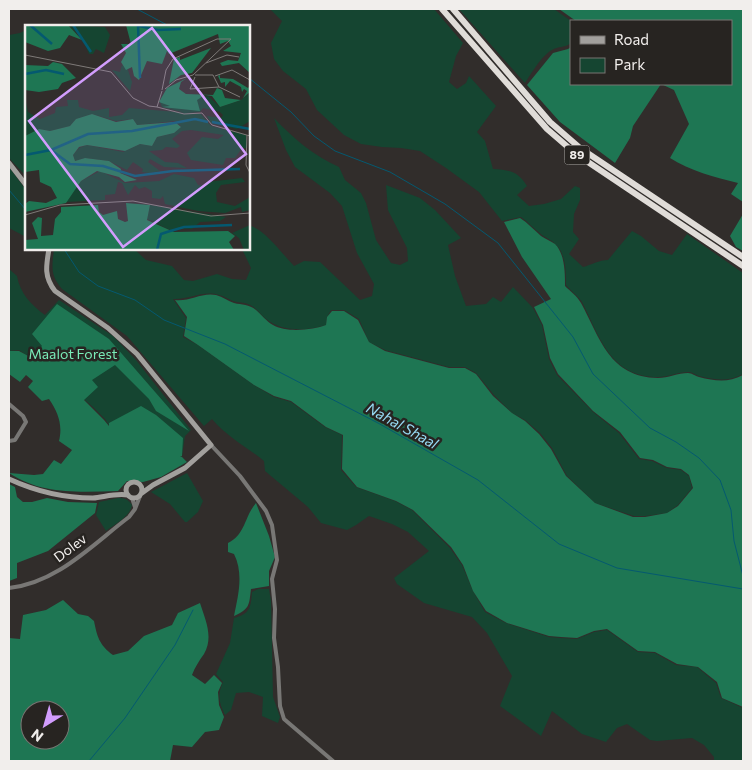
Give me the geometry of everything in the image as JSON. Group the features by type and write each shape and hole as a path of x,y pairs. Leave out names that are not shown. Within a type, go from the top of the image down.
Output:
{"highway":[{"name":"89","path":"442,9 547,129 576,154 743,266"},
{"name":"89","path":"453,9 550,122 580,148 743,257"}],"main road":[{"path":"9,163 25,184"},
{"path":"9,479 55,495 92,498 116,495 130,496 141,494 153,485 185,468 211,445 137,354 125,342 54,292 46,275 49,250"},
{"path":"116,495 130,482 153,485"},
{"path":"139,483 143,488 141,494"},
{"path":"126,487 130,496"}],"street":[{"path":"9,404 23,416 26,422 16,440 9,441"},
{"path":"211,445 240,476 263,506 272,525 278,560 272,579 275,609 274,638 280,706 284,719 333,761"},
{"path":"135,509 141,494"},
{"path":"130,496 135,509"},
{"name":"Dolev","path":"9,588 38,581 66,566 129,517 135,509"}],"green space":[{"path":"270,9 434,9 463,43 456,56 449,82 457,89 466,83 469,76 496,106 477,132 485,141 493,169 517,174 524,181 527,186 517,195 529,206 561,199 575,186 580,188 580,200 574,214 573,232 579,239 569,254 583,267 608,260 632,231 659,251 672,255 687,234 743,273 743,374 722,380 699,376 691,372 658,377 642,375 628,370 609,353 582,302 566,285 563,258 559,248 554,243 521,217 502,221 479,192 420,151 361,144 344,135 317,110 306,89 283,71 274,59 271,43 282,21"},
{"path":"459,9 554,9 570,20 570,44 548,52 525,83"},
{"path":"559,9 743,9 743,202 731,194 738,183 694,170 670,158 689,124 674,90 663,85 732,85 732,20 575,20"},
{"path":"25,30 25,175 9,158 9,35"},
{"path":"570,48 570,85 660,85 633,126 630,138 615,163 560,122 527,85 553,53"},
{"path":"274,118 304,146 321,158 339,167 345,180 361,193 366,203 376,240 391,263 400,265 408,261 407,248 388,210 386,185 420,198 435,210 461,238 448,245 455,276 466,306 486,304 493,297 501,302 513,287 533,308 542,325 549,359 557,375 593,412 619,433 639,459 652,461 667,468 681,470 689,476 692,488 678,505 667,513 634,516 595,503 567,476 552,448 540,433 525,420 512,413 476,373 465,367 449,367 385,350 369,342 359,319 344,310 331,310 327,317 326,325 295,329 272,323 251,305 235,302 219,295 202,294 173,299 186,318 183,337 198,345 254,385 274,397 291,402 325,427 342,435 341,470 356,487 395,501 412,510 450,548 462,565 473,591 485,612 506,623 549,637 577,639 594,632 607,630 638,652 655,653 676,665 697,667 716,683 721,698 743,708 743,761 714,761 714,757 704,745 692,738 650,740 627,724 617,728 606,742 582,734 552,711 541,736 500,706 512,676 487,633 472,617 424,603 397,584 394,578 429,551 408,532 369,516 347,530 321,523 308,507 265,471 264,461 231,437 212,419 204,426 127,336 62,289 55,279 53,270 54,250 135,250 146,260 172,266 184,280 193,281 217,274 232,279 246,280 251,268 242,250 250,250 250,226 260,231 273,242 294,266 304,261 320,262 360,300 372,296 374,284 357,253 342,206 330,193 295,167 286,150"},
{"path":"9,167 25,189 25,236 9,228"},
{"path":"743,214 743,251 736,247 730,236"},
{"path":"520,218 558,248 564,264 565,286 581,303 608,353 628,371 641,376 658,378 691,373 698,377 721,380 743,375 743,707 722,698 717,682 698,667 677,664 655,652 638,651 607,629 594,631 577,638 549,636 507,623 486,611 473,591 463,565 451,547 413,510 396,501 357,487 342,469 343,435 326,427 291,401 274,396 254,385 184,336 187,317 175,300 185,300 211,294 251,307 278,328 285,329 300,330 321,327 326,325 327,317 332,311 344,311 358,320 369,342 385,351 449,368 465,368 476,374 493,396 539,434 551,449 566,476 595,503 633,517 667,513 678,506 693,488 689,475 681,469 667,467 653,460 640,458 620,432 593,411 558,374 550,358 543,325 534,307 551,299 522,257 504,222"},
{"name":"Maalot Forest","path":"9,269 17,276 18,282 27,298 45,315 59,300 113,336 136,360 191,430 185,436 182,456 159,467 113,432 105,419 93,407 54,374 19,350 9,351"},
{"name":"Maalot Forest","path":"57,304 109,339 189,431 156,411 149,399 115,365 92,380 98,387 84,400 109,426 109,423 141,406 156,415 183,438 182,456 180,457 187,462 161,477 143,482 127,481 118,491 75,492 48,489 34,485 9,473 43,474 54,460 61,464 72,450 59,441 59,419 49,399 42,401 28,387 33,381 26,375 20,382 9,374 9,351 19,351 32,358 42,346 32,334"},
{"path":"187,473 203,501 198,512 185,522 170,504 151,492"},
{"path":"9,484 15,487 17,497 23,502 47,498 68,502 97,503 95,513 48,551 17,563 17,578 9,581"},
{"path":"118,498 129,501 132,505 131,509 122,520 106,531 96,515 99,502"},
{"path":"256,503 275,557 269,571 269,586 251,589 248,606 234,616 238,593 239,569 234,554 228,552 228,543 242,530"},
{"path":"258,589 269,589 271,601 273,697 280,717 278,723 262,716 263,697 249,692 236,693 231,710 225,715 220,699 223,682 216,674 230,643 234,618 249,609 252,592"},
{"path":"63,600 78,614 88,616 94,621 102,644 113,655 128,651 144,636 172,625 178,613 200,603 208,628 208,641 207,648 192,675 205,684 214,675 222,683 218,692 219,705 224,717 219,730 205,732 192,747 173,745 170,761 9,761 9,638 20,639 23,615 46,610"}],"waterway":[{"path":"137,9 167,25"},
{"path":"250,79 291,112 314,136 335,151 390,172 445,204 498,243 573,337 593,374 650,428 676,442 699,458 720,480 731,510 734,541 743,576"},
{"name":"Nahal Shaal","path":"9,190 25,209"},
{"name":"Nahal Shaal","path":"65,250 79,272 98,286 135,300 164,320 225,344 378,423 478,480 559,544 617,568 743,589"},
{"path":"89,761 125,718 175,645 193,610"}]}
